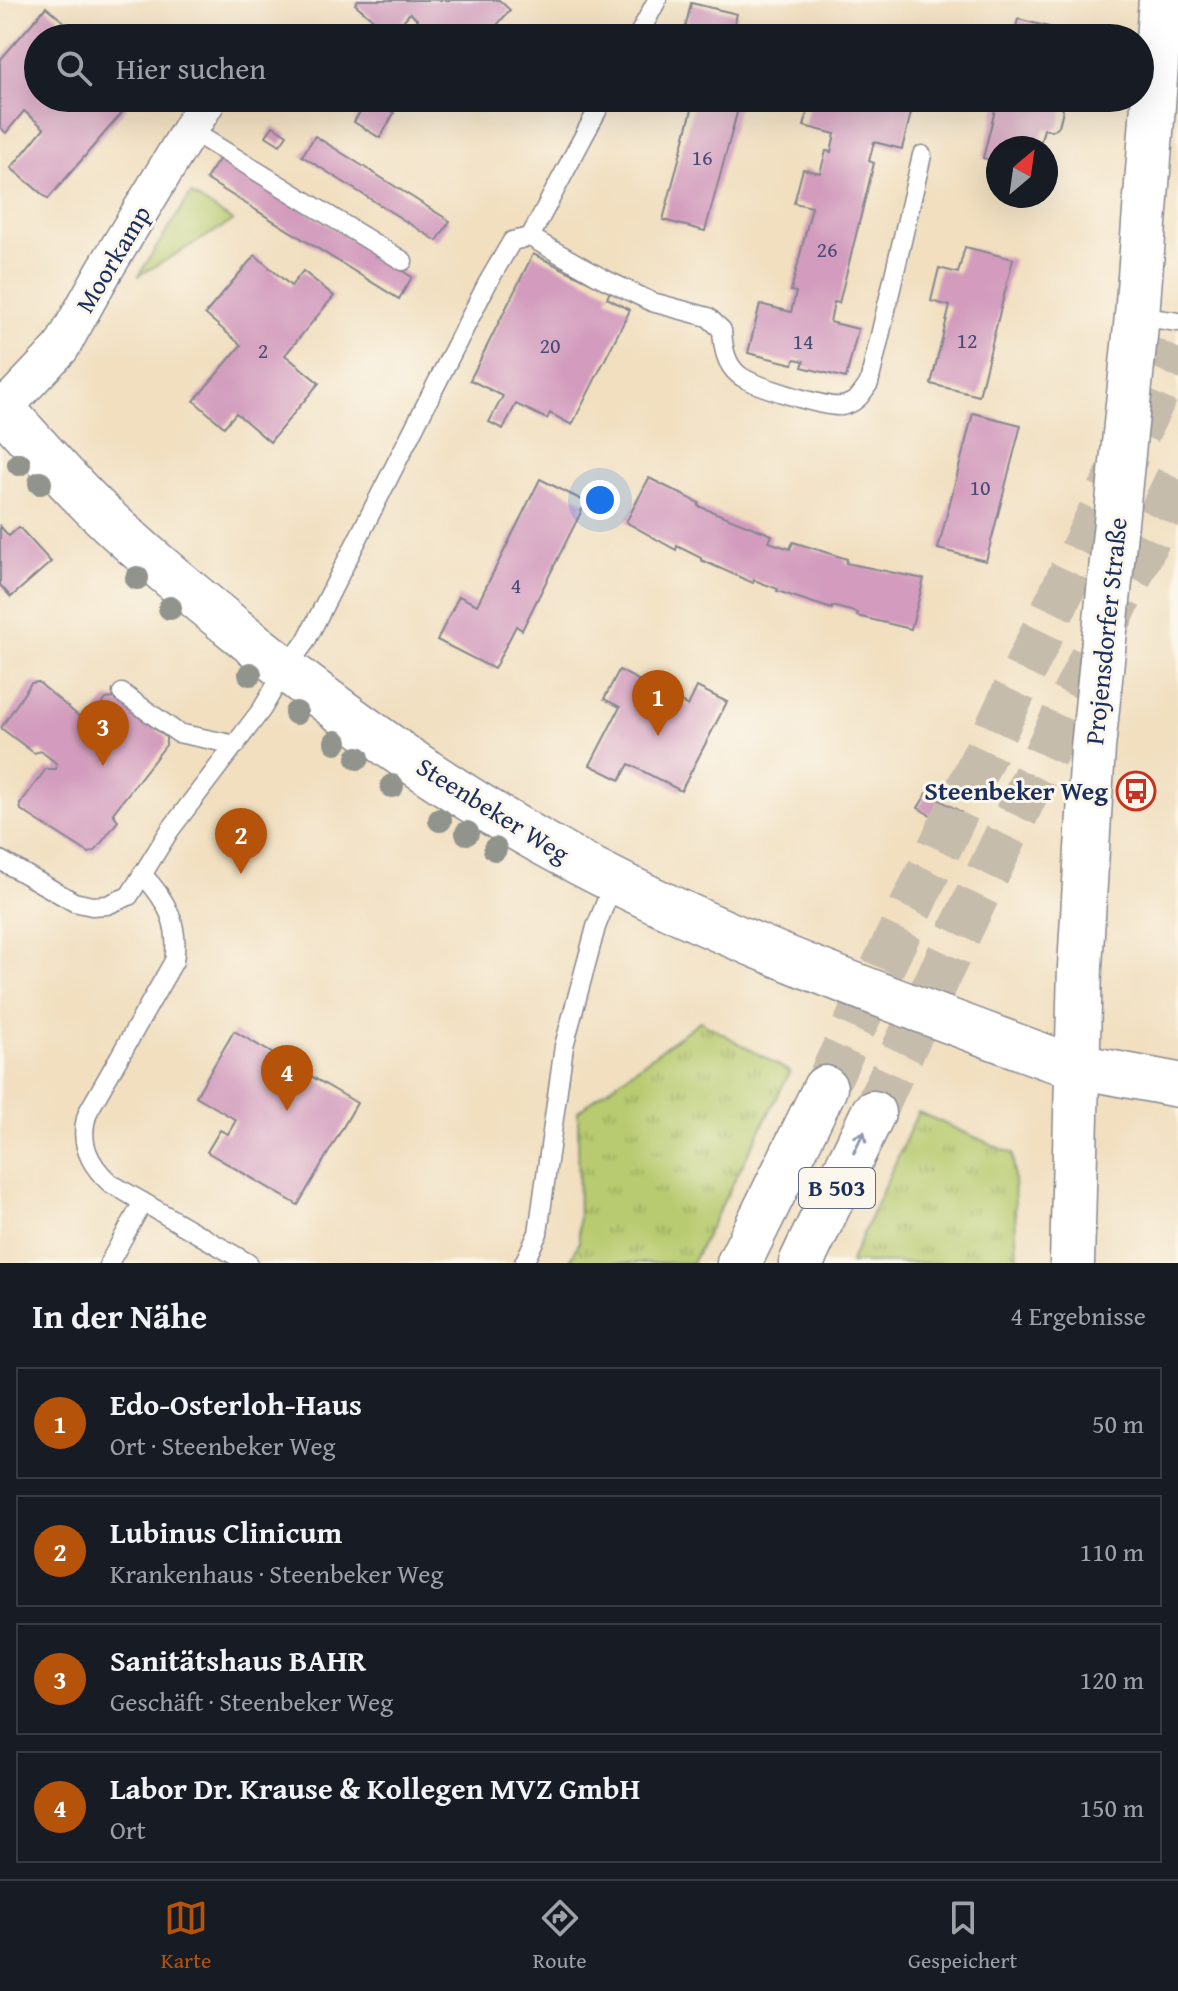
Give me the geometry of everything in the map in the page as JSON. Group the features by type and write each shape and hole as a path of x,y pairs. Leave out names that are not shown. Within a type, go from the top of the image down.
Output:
{"main road":[{"name":"Projensdorfer Straße","path":"1072,1263 1080,967 1093,748 1158,319 1167,4"},
{"name":"Steenbeker Weg","path":"1,408 82,495 140,550 285,670 437,777 542,842 614,881 763,949 1032,1052 1077,1066 1178,1085"},
{"name":"B 503","path":"739,1263 825,1088"},
{"name":"B 503","path":"801,1263 873,1113"}],"street":[{"name":"Moorkamp","path":"1,408 61,348 201,112"}],"lane":[{"path":"644,24 657,0"},
{"path":"530,237 597,112"},
{"path":"190,130 403,261"},
{"path":"0,860 74,902 107,905 129,896 207,779 262,709 306,641 487,284 512,241 530,237 652,302 708,317 722,330 727,360 738,375 766,389 840,406 860,398 869,383 922,155"},
{"path":"122,693 178,733 236,745"},
{"path":"142,874 156,888 173,918 177,939 174,961 88,1112 84,1139 89,1159 101,1176 248,1263"},
{"path":"524,1263 538,1233 564,1046 596,927 614,881"},
{"path":"109,1263 143,1202"}],"green space":[{"path":"191,194 233,221 138,276"},
{"path":"700,1021 790,1072 692,1263 569,1263 579,1243 578,1111"},
{"path":"918,1112 1013,1154 1017,1263 850,1263"}],"building":[{"path":"358,0 499,0 510,10 498,24 422,24 410,13 400,24 378,24 355,4"},
{"path":"691,3 737,14 734,24 686,24"},
{"path":"46,7 66,24 31,24"},
{"path":"1018,19 1037,24 1017,24"},
{"path":"24,32 24,111 6,133 0,127 0,60"},
{"path":"25,112 123,112 48,199 11,168 44,128"},
{"path":"360,112 394,113 380,138 354,122"},
{"path":"691,112 737,112 705,231 663,220"},
{"path":"808,112 911,112 902,149 874,142 869,161 874,163 839,303 834,302 830,322 858,329 846,378 802,367 804,361 795,359 793,364 748,353 760,304 791,312 796,292 791,291 812,207 794,203 803,169 820,173 826,151 831,152 835,134 804,126"},
{"path":"994,112 1062,112 1059,126 1052,131 1044,129 1042,136 988,136"},
{"path":"273,126 287,135 280,145 266,136"},
{"path":"315,136 450,221 437,241 302,156"},
{"path":"220,158 412,277 399,299 206,179"},
{"path":"965,247 1013,259 979,396 931,384 950,306 931,301 939,268 958,273"},
{"path":"533,254 610,292 607,298 630,310 572,425 550,413 547,419 516,404 503,429 489,422 503,396 470,380"},
{"path":"255,255 291,286 303,271 334,296 285,355 319,383 270,442 236,413 224,427 194,401 241,345 205,314"},
{"path":"973,413 1021,425 986,561 938,549"},
{"path":"649,478 699,503 698,506 772,535 769,542 790,549 793,542 847,559 846,563 924,579 911,629 857,616 858,613 832,606 832,609 754,580 753,583 677,546 676,550 626,522"},
{"path":"540,479 586,502 522,630 516,626 494,669 437,640 459,596 477,605"},
{"path":"0,526 9,536 19,527 51,562 11,597 0,585"},
{"path":"619,670 688,706 697,687 727,702 681,791 629,764 620,780 590,765 620,707 604,699"},
{"path":"38,682 87,723 106,699 114,698 166,737 166,745 113,813 118,821 95,851 89,853 21,810 20,804 46,769 56,769 57,764 41,751 34,753 1,728 31,683"},
{"path":"927,793 961,812 952,828 918,808"},
{"path":"234,1031 357,1103 298,1205 207,1152 220,1130 228,1134 236,1120 196,1096"}],"tunnel":[{"path":"825,1088 1178,348"},
{"path":"873,1113 1178,477"}],"place":[{"name":"Edo-Osterloh-Haus","path":"658,736"},
{"name":"Sanitätshaus BAHR","path":"103,766"},
{"name":"Steenbeker Weg","path":"1136,791"},
{"name":"Lubinus Clinicum","path":"241,874"},
{"name":"Labor Dr. Krause & Kollegen MVZ GmbH","path":"287,1111"}]}
